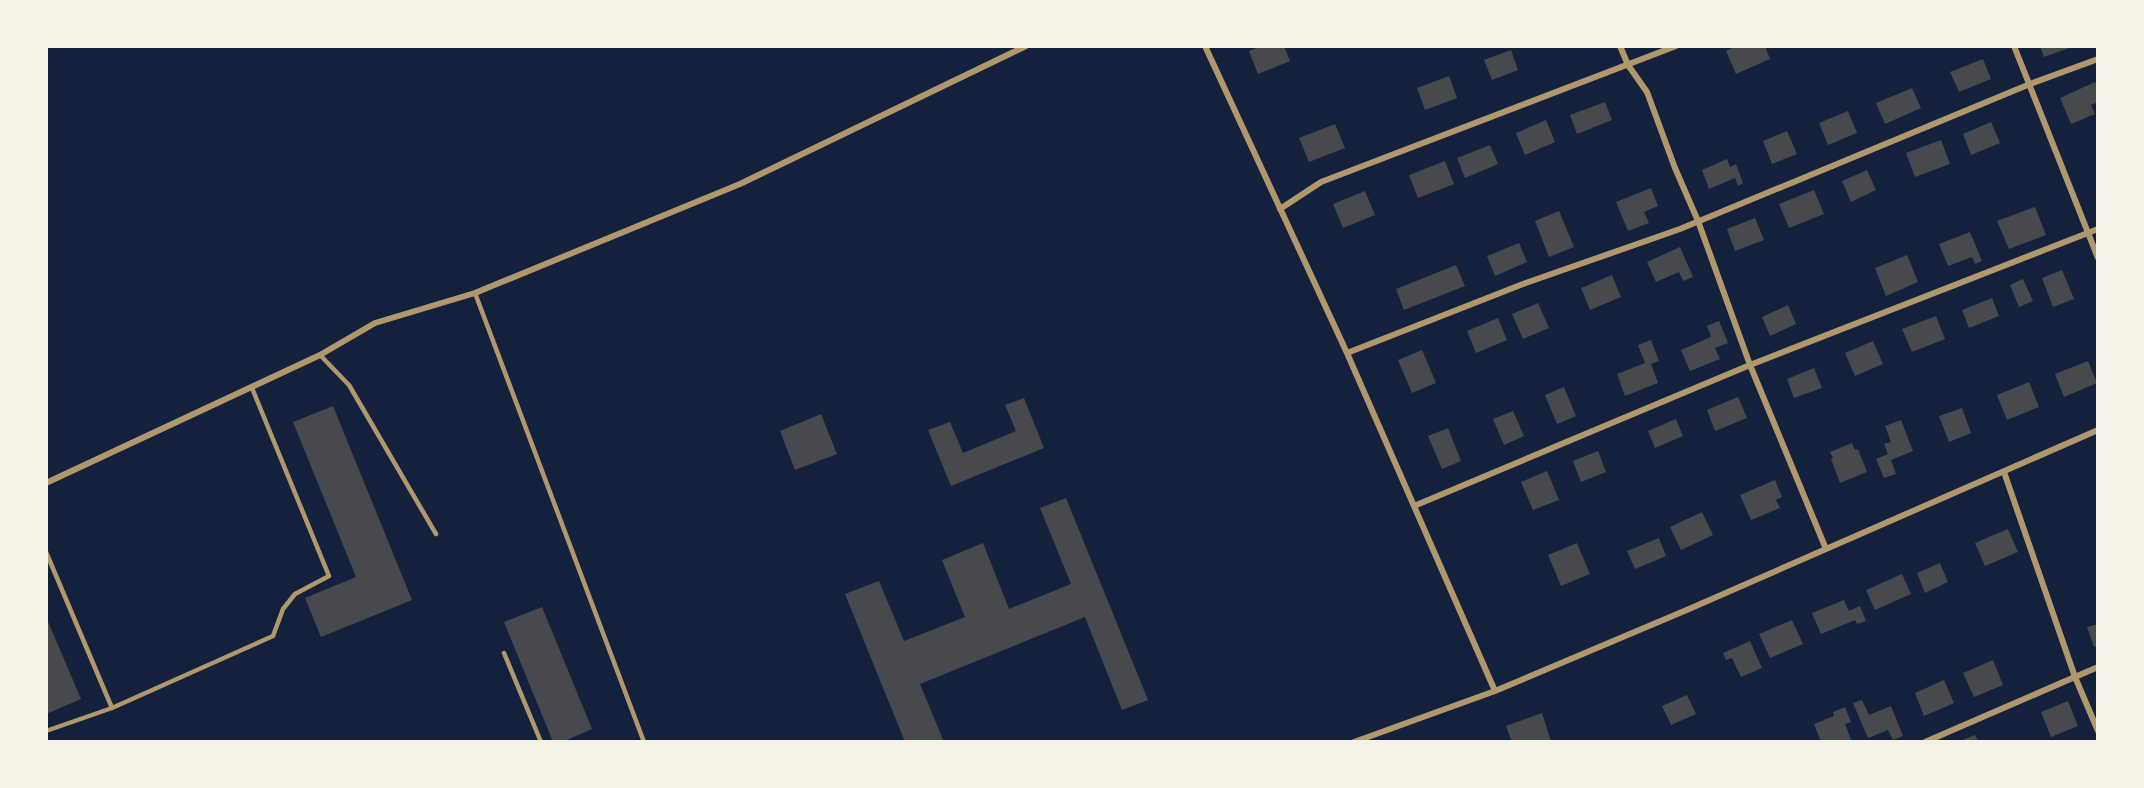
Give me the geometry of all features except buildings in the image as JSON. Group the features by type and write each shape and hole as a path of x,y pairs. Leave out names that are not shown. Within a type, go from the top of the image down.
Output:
{"street":[{"path":"46,483 320,355 375,323 475,292 740,184 1026,46"},
{"path":"1205,46 1347,353 1495,691"},
{"path":"1620,46 1628,65 1647,92 1675,168 1698,221 1750,365 1826,549"},
{"path":"1280,209 1321,182 1676,46"},
{"path":"2014,46 2097,258"},
{"path":"1347,353 1523,284 1647,241 2030,84 2097,59"},
{"path":"1414,506 1750,365 2097,229"},
{"path":"1354,741 1495,691 2097,430"},
{"path":"2004,472 2075,676 2097,731"},
{"path":"1924,741 2097,667"}],"lane":[{"path":"475,292 644,741"},
{"path":"320,355 349,386 436,534"},
{"path":"46,731 112,708 273,636 283,609 295,594 329,576 252,388"},
{"path":"46,552 112,708"},
{"path":"504,653 542,741"}]}
